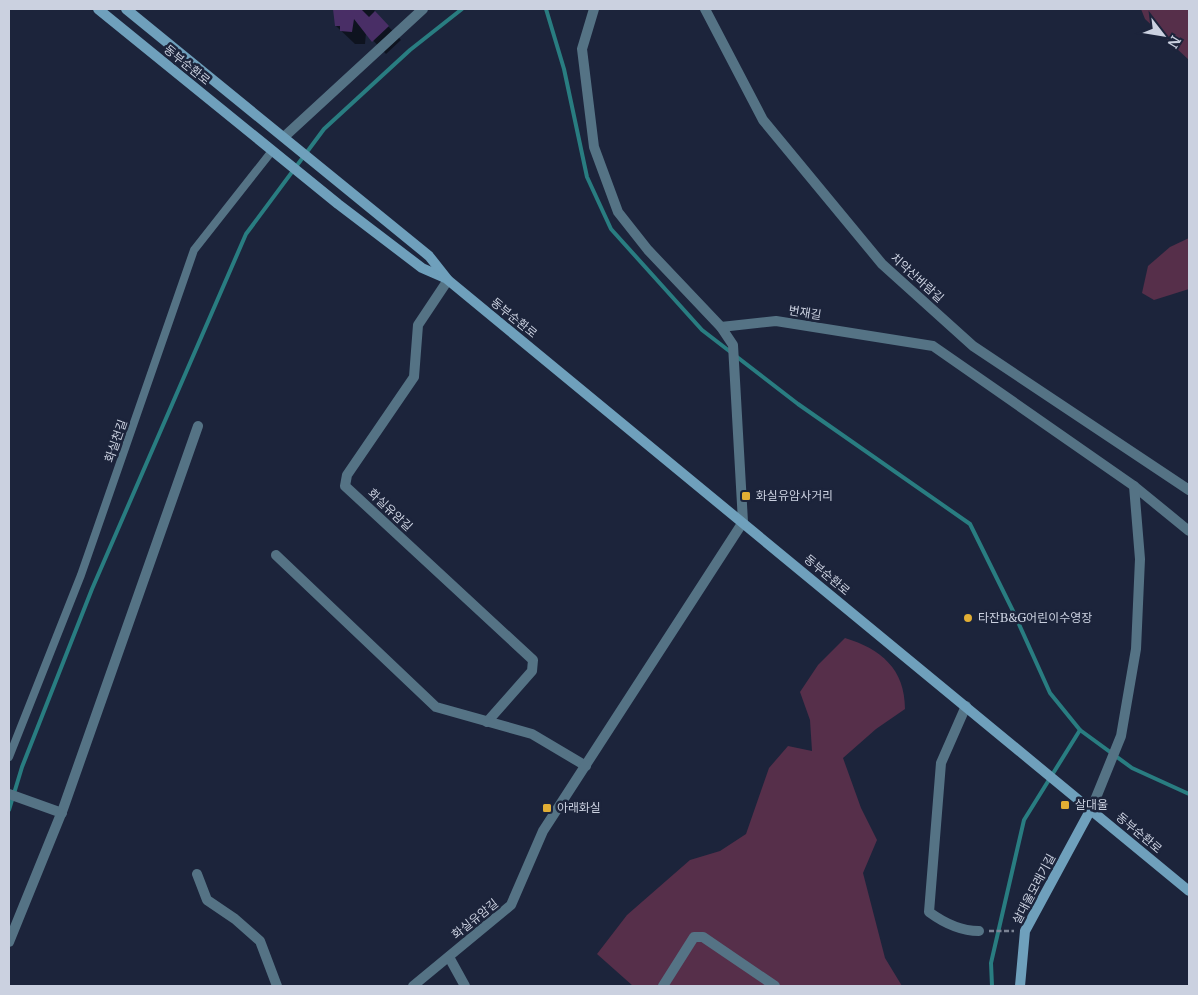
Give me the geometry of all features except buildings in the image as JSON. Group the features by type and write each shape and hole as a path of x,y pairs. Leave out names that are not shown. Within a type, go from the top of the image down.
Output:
{"street":[{"name":"동부순환로","path":"98,9 338,204 422,268 448,280"},
{"name":"동부순환로","path":"126,9 429,256 448,280 1031,758 1065,789 1092,807 1189,891"},
{"path":"272,151 284,136 423,9"},
{"path":"594,9 582,50 594,147 618,212 648,250 721,327 734,346 743,522"},
{"name":"치악산바람길","path":"705,9 764,120 882,264 973,346 1189,490"},
{"name":"화실유암길","path":"448,280 418,325 414,377 347,475 345,486 533,660 532,671 487,722"},
{"name":"번재길","path":"721,327 776,321 933,346 1134,486 1189,531"},
{"path":"9,942 198,426"},
{"path":"1092,807 1121,736 1136,649 1140,559 1134,486"},
{"name":"화실유암길","path":"413,986 511,905 543,831 743,522"},
{"path":"276,555 436,707 532,734 586,766"},
{"path":"966,706 940,763 929,912 944,923 968,931 979,931"},
{"path":"9,794 58,812"},
{"name":"살대울모래기길","path":"1020,986 1025,931 1092,807"},
{"path":"197,874 207,900 235,919 260,941 277,986"},
{"path":"663,986 694,937 703,937 774,986"},
{"name":"화실유암길","path":"448,957 465,986"}],"lane":[{"name":"화실천길","path":"9,756 80,575 194,250 272,151"}],"path":[{"path":"979,931 1010,931"}],"shaded area":[{"path":"1141,9 1189,9 1189,60 1145,19"},
{"path":"1189,238 1189,289 1154,300 1142,293 1148,266 1170,247"},
{"path":"845,638 870,648 880,655 896,672 904,695 905,709 876,729 843,758 861,808 877,840 863,873 885,958 902,986 633,986 597,954 627,915 690,860 720,851 746,834 769,768 788,746 812,751 810,720 800,692 818,665"}],"waterway":[{"path":"9,810 22,767 92,589 246,234 324,129 410,50 462,9"},
{"path":"546,9 564,69 587,177 611,229 702,330 798,404 970,524 1013,611 1050,693 1080,730 1132,768 1189,794"},
{"path":"992,986 991,963 1024,820 1080,730"}],"place":[{"name":"화실유암사거리","path":"746,496"},
{"name":"타잔B&G어린이수영장","path":"968,618"},
{"name":"살대울","path":"1065,805"},
{"name":"아래화실","path":"547,808"}]}
